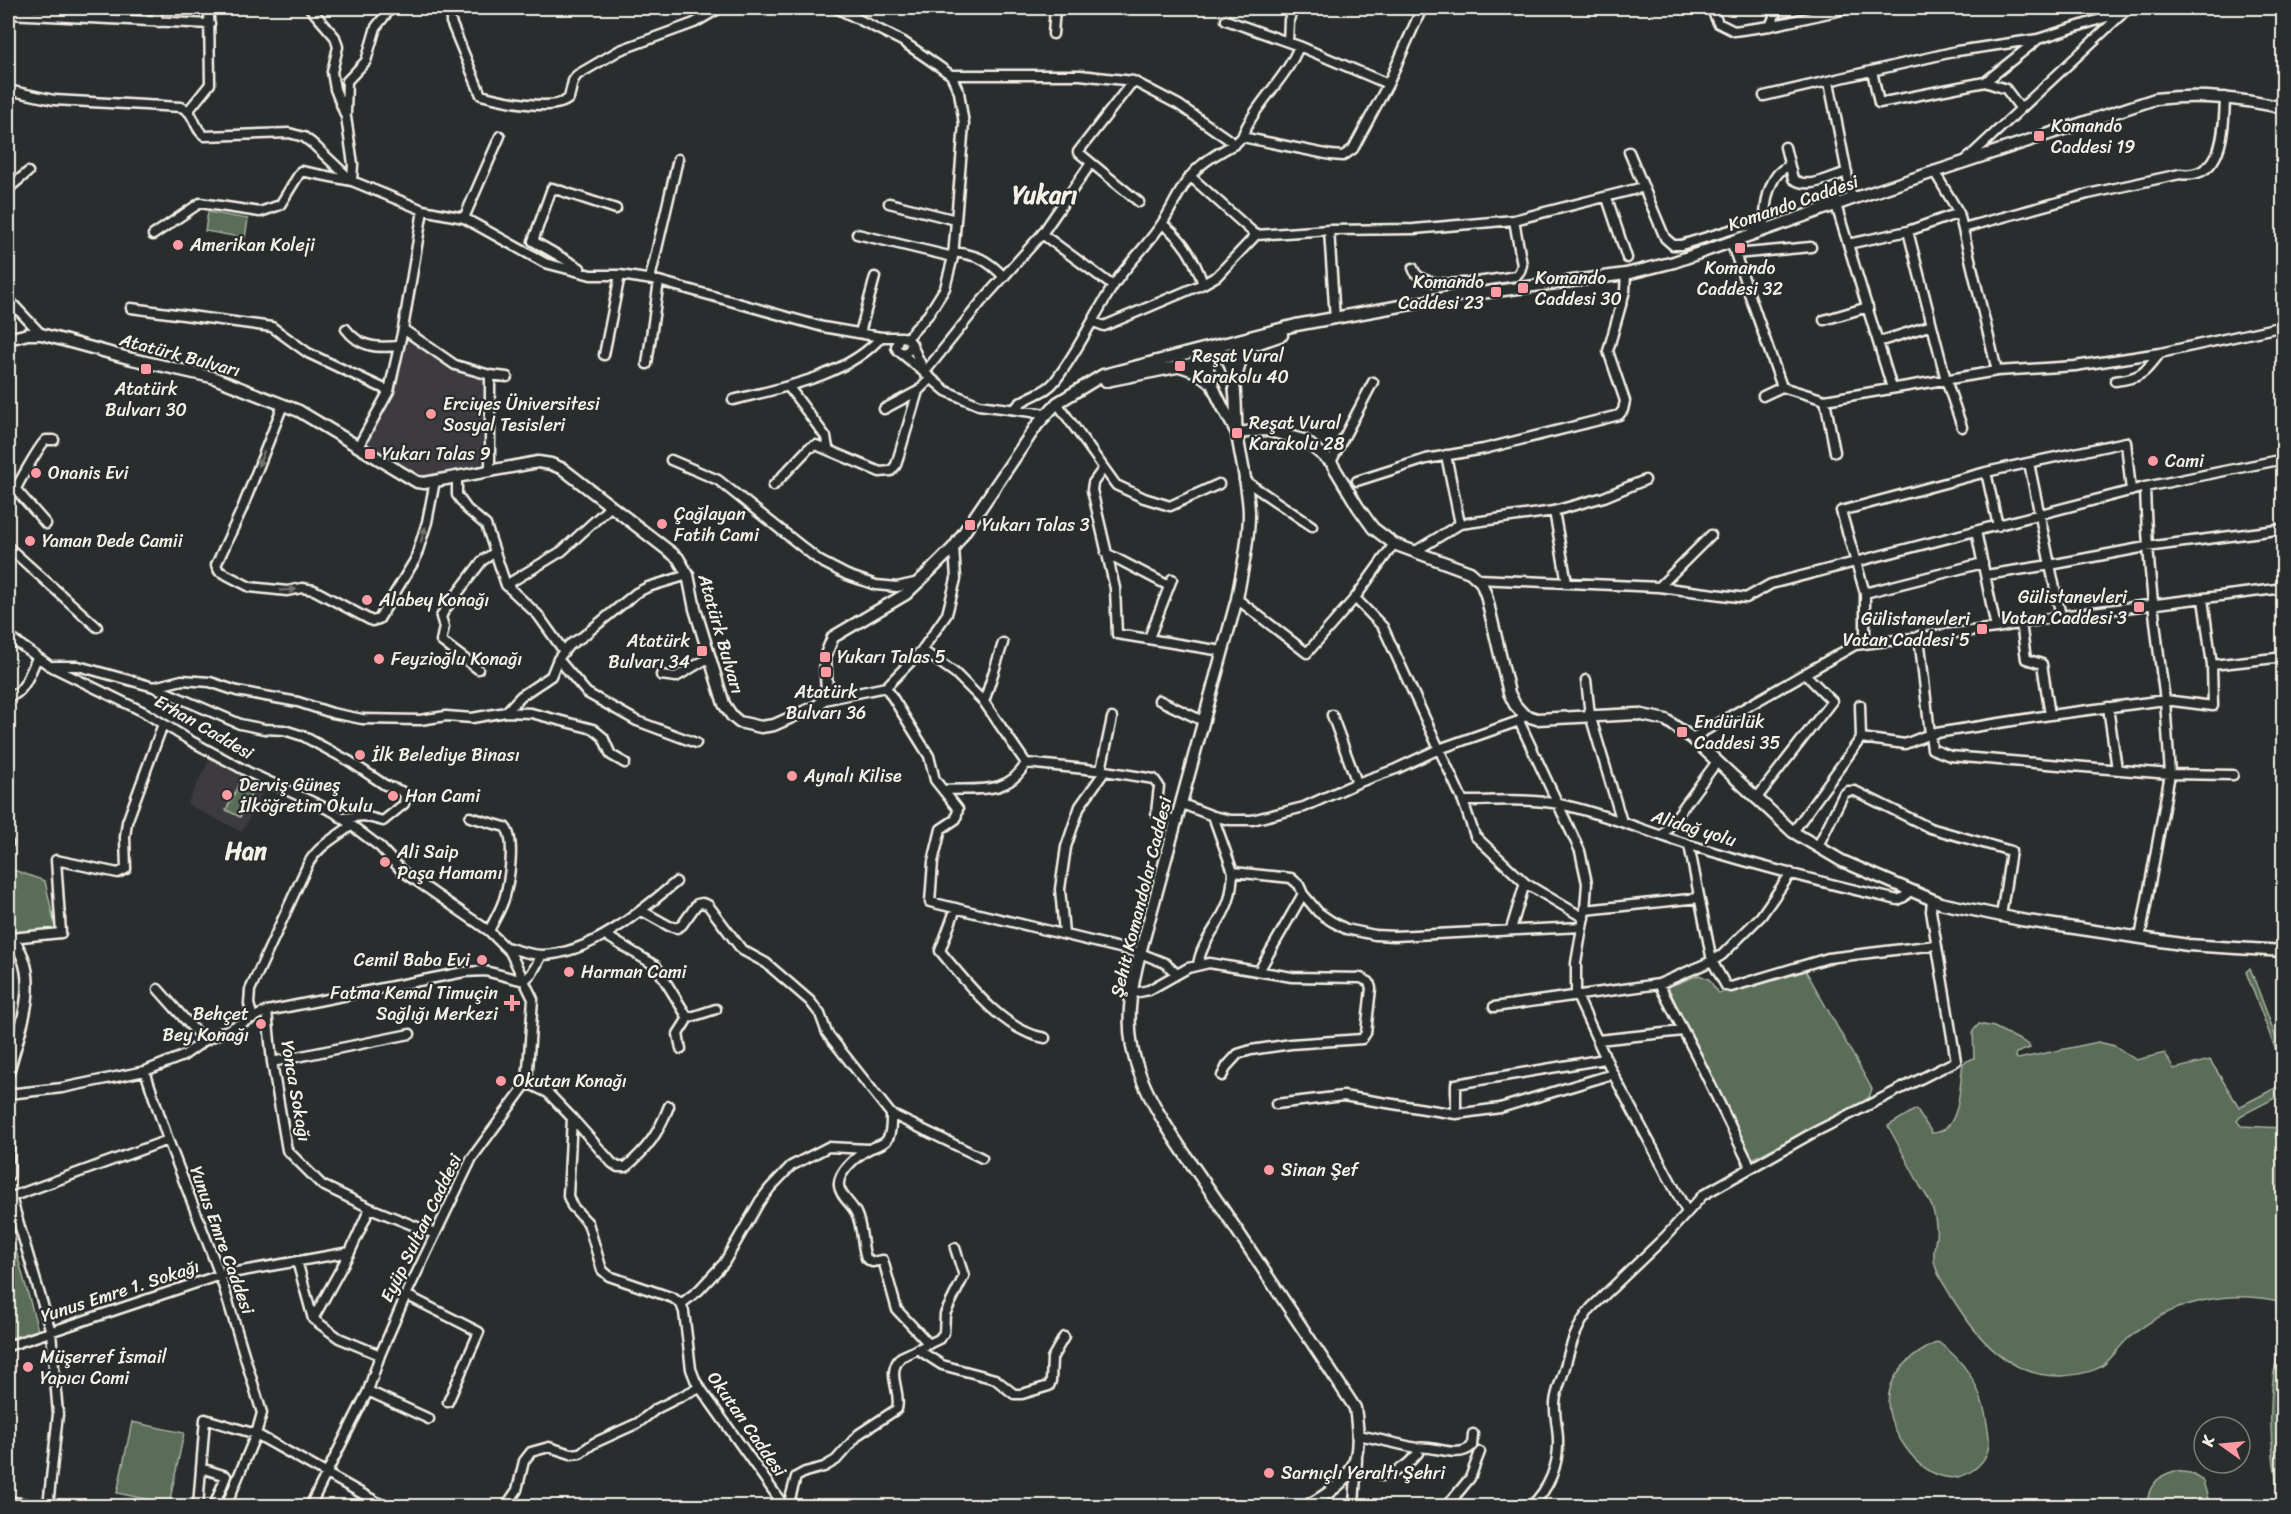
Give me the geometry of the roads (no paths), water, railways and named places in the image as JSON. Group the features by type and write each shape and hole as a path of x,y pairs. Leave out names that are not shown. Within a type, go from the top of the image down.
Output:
{"street":[{"path":"156,8 158,22"},
{"path":"189,110 210,84 209,8"},
{"path":"310,8 335,37 338,47 332,72 335,89 346,117"},
{"path":"352,181 353,164 346,117 347,81 366,61 376,27 390,8"},
{"path":"451,22 481,95 522,103 556,105 569,98 573,81 577,75 620,50 694,23 720,8"},
{"path":"836,8 902,41 951,75 959,92 964,124 953,255 945,288 928,315 907,339 896,341 898,351"},
{"path":"1053,34 1055,8"},
{"path":"1288,42 1289,20 1293,8"},
{"path":"951,75 1080,75 1133,81 1239,140 1343,156 1353,149 1388,84 1422,8"},
{"path":"1710,8 1718,23 1730,30 1770,26 1851,8"},
{"path":"1770,26 1778,8"},
{"path":"1764,96 1957,51 2038,39 2127,9"},
{"path":"1965,161 2127,9"},
{"path":"8,14 210,24"},
{"path":"1226,20 1299,46 1388,84"},
{"path":"1872,71 1880,103 1985,82 2038,39"},
{"path":"1015,409 1020,402 1038,395 1050,386 1094,322 1113,286 1135,255 1162,224 1190,176 1202,164 1239,140 1253,113 1292,63 1299,46"},
{"path":"1133,81 1078,152 1139,202"},
{"path":"1829,82 1852,199"},
{"path":"1985,82 2006,89 2020,108"},
{"path":"8,90 54,100 181,107 189,110 201,133 205,136 289,133 304,137 352,181"},
{"name":"Komando Caddesi","path":"1332,320 1450,297 1626,274 1674,262 1765,227 2155,99 2189,95 2226,98 2283,108"},
{"path":"1963,228 2088,194 2180,174 2190,176 2200,173 2208,168 2217,156 2224,127 2226,98"},
{"path":"2261,103 2283,115"},
{"path":"464,218 500,136"},
{"path":"1785,147 1793,179 1804,184 1847,172"},
{"path":"1629,152 1665,238 1676,246 1740,227 1765,227 1765,210 1770,190 1780,172 1789,166"},
{"path":"647,364 654,280 678,159"},
{"path":"773,486 809,448 816,445 828,448 880,472 891,471 896,465 918,392 928,375 981,302 1042,234 1091,163"},
{"path":"153,235 200,203 260,212 280,205 301,171 352,181 423,210 464,218 545,262 591,275 620,275 654,280 823,327 880,337 907,339"},
{"path":"1934,171 1959,213 1997,371"},
{"path":"8,189 28,172"},
{"path":"1190,176 1256,235"},
{"path":"591,275 533,241 552,188 616,208"},
{"path":"1094,322 1104,326 1203,284 1217,276 1256,235 1329,230 1414,229 1514,220 1644,188"},
{"path":"1607,198 1627,258"},
{"path":"889,203 956,220"},
{"path":"1836,205 1892,388"},
{"path":"358,447 389,391 403,328 423,210"},
{"path":"1848,244 1908,231 1959,213"},
{"path":"1413,268 1416,275 1423,280 1463,284 1516,276 1521,271 1522,265 1514,220"},
{"path":"1162,224 1172,231 1184,246 1203,284"},
{"path":"1329,230 1332,320"},
{"path":"1908,231 1946,380 1962,427"},
{"path":"857,234 953,255 972,254 990,263 1004,277"},
{"path":"1042,234 1113,286"},
{"path":"1731,242 1782,387"},
{"path":"1735,254 1811,247"},
{"path":"1358,481 1407,464 1446,454 1484,449 1620,414 1625,401 1608,351 1625,291 1626,274"},
{"path":"604,355 620,275"},
{"path":"861,333 875,277"},
{"path":"8,299 40,334"},
{"path":"1824,320 1868,307"},
{"path":"131,308 272,327 308,353 389,391"},
{"path":"954,547 956,579 947,614 922,651 886,687 824,700 828,686 825,657 833,637 906,594 954,547 1020,449 1057,403 1103,375 1296,325 1332,320"},
{"path":"1080,388 1124,376 1207,361 1332,320"},
{"path":"1878,342 1932,325"},
{"path":"1762,396 1782,387 1825,400 1997,371 2075,366 2160,353 2283,326"},
{"path":"403,328 455,365 490,375 507,377"},
{"path":"346,329 360,343 371,347 399,346"},
{"name":"Atatürk Bulvarı","path":"8,339 28,334 40,334 132,359 212,377 299,411 410,480 424,483 538,462 551,464 585,486 678,558 688,575 695,609 724,705 732,716 748,725 761,727 774,725 813,709 824,700"},
{"path":"880,337 946,391 979,405 1047,414"},
{"path":"733,400 815,377 850,361 880,337"},
{"path":"898,351 907,352 911,348 907,339"},
{"path":"907,339 928,375"},
{"path":"1212,347 1225,355 1235,382"},
{"path":"1212,347 1207,361 1212,383 1237,433"},
{"path":"1237,433 1235,382 1244,348"},
{"path":"2115,381 2134,379 2143,374 2160,353"},
{"path":"1180,366 1197,372 1212,383"},
{"path":"490,375 490,471"},
{"path":"1332,462 1373,382"},
{"path":"788,386 826,437 828,448"},
{"path":"884,409 918,392"},
{"path":"1825,400 1835,452"},
{"path":"1057,403 1116,485 1164,506 1176,505 1219,484"},
{"path":"283,405 242,509 216,565 219,571 250,587 287,591 308,588 372,621 378,619 415,560 427,522 435,481"},
{"path":"1237,433 1264,430 1304,440 1332,462 1373,528 1394,544 1470,572 1478,579 1486,595 1509,693 1580,851 1587,883 1576,963 1576,994 1605,1059 1687,1212"},
{"name":"Şehit Komandolar Caddesi","path":"1237,433 1249,512 1245,556 1237,599 1140,953 1130,994 1129,1023 1132,1049 1147,1091 1354,1408 1359,1435 1358,1450 1351,1469 1335,1490 1307,1506"},
{"path":"46,524 12,486 30,467 41,444 46,440 54,440"},
{"path":"1865,644 1865,593 1841,511 1986,472 2126,442 2131,491"},
{"path":"1446,454 1460,524"},
{"path":"1478,579 1659,587 1746,598 1771,584 2145,487 2283,459"},
{"path":"671,460 718,480 820,561 847,575 876,585 897,587 919,582"},
{"path":"2029,463 2061,616"},
{"path":"1103,470 1093,483 1092,490 1115,588 1117,634 1222,651"},
{"path":"1986,472 1998,526"},
{"path":"457,477 456,486 461,502 486,525 506,585 538,615 563,650"},
{"path":"1244,480 1312,526"},
{"path":"1414,552 1460,524 1554,511 1604,497 1646,480"},
{"path":"2140,938 2170,774 2165,700 2146,547 2145,487"},
{"path":"506,585 562,551 610,507"},
{"path":"1554,511 1567,583"},
{"path":"1986,574 2146,547 2283,529"},
{"path":"1976,531 1996,627"},
{"path":"1659,587 1711,535"},
{"path":"1237,599 1307,653 1355,598 1394,544"},
{"path":"8,547 97,627"},
{"path":"478,669 441,641 444,627 441,617 482,561 495,552"},
{"path":"1106,553 1170,582 1149,638"},
{"path":"1865,593 1983,563"},
{"path":"506,712 521,696 551,676 563,650 636,593 688,575"},
{"path":"1692,738 1855,645 2283,588"},
{"path":"1355,598 1383,627 1463,801 1475,836 1525,883 1583,918"},
{"path":"1861,738 1905,744 1930,734 2165,700 2213,706 2212,665 2203,599"},
{"path":"2021,623 2026,659 2042,664 2050,715"},
{"name":"Erhan Caddesi","path":"8,636 50,666 123,701 250,773 334,812 380,847 402,871 489,931 505,947 524,981"},
{"path":"1919,636 1932,749 1950,756 2170,774 2233,775"},
{"path":"984,702 1003,643"},
{"path":"922,651 955,673 984,702 1026,763"},
{"path":"661,675 676,677 710,657"},
{"path":"2212,665 2283,657"},
{"path":"8,696 15,696 19,693 37,658"},
{"path":"558,659 587,693 637,721 696,743"},
{"path":"50,666 78,666 154,687 240,724 284,730 303,736 405,795 404,804 387,820 379,821 364,816 342,818"},
{"path":"1756,799 1832,701 1805,674"},
{"path":"154,687 182,680 210,682 237,691 298,702 332,713 362,719 393,721 446,716 472,718 506,712 531,713 593,729 603,737 611,755 625,763"},
{"path":"1586,680 1590,715 1622,822"},
{"path":"886,687 929,756 935,780 957,806 956,819 940,829 933,862 930,902 1140,953 1165,963 1177,974"},
{"path":"1160,700 1203,721"},
{"path":"1793,832 1861,738 1860,705"},
{"path":"2108,707 2117,769"},
{"path":"1182,804 1230,820 1252,820 1304,807 1439,749 1521,718 1550,719 1637,714 1666,720 1692,738 1716,763 1793,832 1842,861 1932,900 2001,916 2188,945 2283,951"},
{"path":"1332,715 1357,783"},
{"path":"1064,933 1060,889 1066,847 1080,806 1103,770 1112,718"},
{"path":"9,937 61,933 56,861 118,873 126,869 128,863 125,837 127,822 163,724"},
{"path":"944,790 999,787 1011,782 1020,774 1026,763"},
{"path":"1026,763 1103,770 1154,779 1159,786 1156,813 1176,821"},
{"path":"1662,836 1716,763"},
{"path":"1818,846 1843,795 1848,791 1855,791 1930,828 2011,851 2001,916"},
{"name":"Alidağ yolu","path":"1463,801 1530,800 1559,804 1689,845 1898,900 1910,890"},
{"path":"1197,965 1202,949 1227,905 1233,872 1213,816"},
{"path":"470,817 505,827 510,835 510,861 504,897 489,931"},
{"path":"253,1018 249,1004 250,990 314,852 352,825"},
{"path":"1689,845 1712,961 1724,984 1731,987 1828,958 1936,945"},
{"path":"1233,872 1291,878 1299,885 1303,894 1318,912 1331,921 1346,929 1366,934 1394,936 1512,930 1699,898"},
{"path":"1494,1007 1659,984 1712,961 1722,956 1761,916 1791,873"},
{"path":"505,947 542,955 581,947 605,935 642,911 676,882"},
{"path":"1512,930 1525,883"},
{"path":"1259,971 1303,894"},
{"path":"1531,1506 1546,1489 1555,1467 1558,1440 1555,1405 1575,1332 1591,1308 1665,1237 1703,1195 1750,1166 1956,1061 1936,945 1931,911 1932,900"},
{"path":"642,911 677,928 682,925 697,904 708,905 742,950 766,963 810,1001 819,1014 827,1033 891,1114 982,1158"},
{"path":"956,908 940,951 969,986 1016,1028 1029,1035 1045,1038"},
{"path":"605,935 656,966 688,1018"},
{"path":"8,1073 25,1008 28,981 22,954 9,937"},
{"path":"524,981 532,973 542,955"},
{"path":"1130,994 1149,990 1197,965 1219,964 1306,978 1361,978 1367,980 1371,988 1366,1033 1358,1041 1277,1045 1238,1054 1222,1076"},
{"path":"8,1094 62,1088 145,1071 183,1056 204,1041 267,1011 464,972 485,971 524,981 533,999 527,1083 548,1093 612,1163 622,1168 626,1167 645,1150 660,1130 669,1106"},
{"path":"1659,984 1750,1166"},
{"path":"158,989 204,1041"},
{"path":"681,1049 678,1034 688,1018 716,1009"},
{"name":"Yonca Sokağı","path":"267,1011 272,1062 287,1150 322,1185 370,1208 435,1234"},
{"path":"1598,1040 1683,1031"},
{"path":"272,1062 410,1034"},
{"path":"1456,1114 1456,1084 1605,1059"},
{"name":"Yunus Emre Caddesi","path":"145,1071 168,1140 220,1275 262,1413 256,1434 226,1506"},
{"path":"1276,1104 1343,1095 1456,1114 1500,1108 1613,1074"},
{"name":"Eyüp Sultan Caddesi","path":"310,1506 368,1391 380,1354 406,1295 472,1158 527,1083"},
{"path":"891,1114 890,1133 886,1140 868,1149 840,1176 840,1191 859,1218 866,1258 872,1262 883,1260 897,1310 929,1344"},
{"path":"572,1118 568,1196 572,1206 588,1223 602,1270 609,1276 673,1298 681,1304 699,1290 724,1263 759,1201 791,1166 828,1147 868,1149"},
{"path":"8,1127 8,1175"},
{"path":"48,1506 58,1414 51,1332 9,1196 168,1140"},
{"path":"314,1319 350,1252 370,1208"},
{"path":"834,1506 787,1506 796,1478 836,1460 859,1434 895,1412 898,1403 892,1373 894,1367 901,1357 939,1339 944,1333 945,1314 964,1276 955,1248"},
{"name":"Yunus Emre 1. Sokağı","path":"8,1346 220,1275 350,1252"},
{"path":"297,1260 314,1319 339,1338 380,1354"},
{"path":"406,1295 479,1332 448,1402"},
{"name":"Okutan Caddesi","path":"681,1304 691,1369 700,1387 787,1506"},
{"path":"917,1349 942,1365 995,1379 1011,1392 1022,1394 1049,1386 1052,1381 1052,1358 1064,1337"},
{"path":"506,1506 517,1490 524,1461 531,1452 549,1448 580,1454 594,1443 638,1423 656,1409 700,1387"},
{"path":"368,1391 429,1419"},
{"path":"198,1506 205,1419 256,1434 384,1506"},
{"path":"1359,1435 1416,1448 1424,1446 1455,1452 1465,1451 1472,1446 1473,1434"},
{"path":"1382,1476 1395,1473 1407,1466 1418,1453 1416,1448"},
{"path":"1354,1506 1358,1450"},
{"path":"1447,1506 1470,1478 1480,1452"},
{"path":"201,1468 226,1476 214,1506"},
{"path":"8,1501 37,1506"}],"place":[{"name":"Komando Caddesi 19","path":"2039,136"},
{"name":"Amerikan Koleji","path":"178,245"},
{"name":"Komando Caddesi 32","path":"1740,248"},
{"name":"Komando Caddesi 30","path":"1523,288"},
{"name":"Komando Caddesi 23","path":"1496,292"},
{"name":"Reşat Vural Karakolu 40","path":"1180,366"},
{"name":"Atatürk Bulvarı 30","path":"146,369"},
{"name":"Erciyes Üniversitesi Sosyal Tesisleri","path":"431,414"},
{"name":"Reşat Vural Karakolu 28","path":"1237,433"},
{"name":"Yukarı Talas 9","path":"370,454"},
{"name":"Cami","path":"2153,461"},
{"name":"Onanis Evi","path":"36,473"},
{"name":"Çağlayan Fatih Cami","path":"662,524"},
{"name":"Yukarı Talas 3","path":"970,525"},
{"name":"Yaman Dede Camii","path":"30,541"},
{"name":"Alabey Konağı","path":"367,600"},
{"name":"Gülistanevleri Vatan Caddesi 3","path":"2139,607"},
{"name":"Gülistanevleri Vatan Caddesi 5","path":"1982,629"},
{"name":"Atatürk Bulvarı 34","path":"702,651"},
{"name":"Yukarı Talas 5","path":"825,657"},
{"name":"Feyzioğlu Konağı","path":"379,659"},
{"name":"Atatürk Bulvarı 36","path":"826,672"},
{"name":"Endürlük Caddesi 35","path":"1682,732"},
{"name":"İlk Belediye Binası","path":"360,755"},
{"name":"Aynalı Kilise","path":"792,776"},
{"name":"Derviş Güneş İlköğretim Okulu","path":"227,795"},
{"name":"Han Cami","path":"393,796"},
{"name":"Ali Saip Paşa Hamamı","path":"385,862"},
{"name":"Cemil Baba Evi","path":"482,960"},
{"name":"Harman Cami","path":"569,972"},
{"name":"Fatma Kemal Timuçin Sağlığı Merkezi","path":"512,1003"},
{"name":"Behçet Bey Konağı","path":"261,1024"},
{"name":"Okutan Konağı","path":"501,1081"},
{"name":"Sinan Şef","path":"1269,1170"},
{"name":"Müşerref İsmail Yapıcı Cami","path":"28,1367"},
{"name":"Sarnıçlı Yeraltı Şehri","path":"1269,1473"}],"district":[{"name":"Yukarı","path":"1045,195"},
{"name":"Han","path":"246,851"}]}
